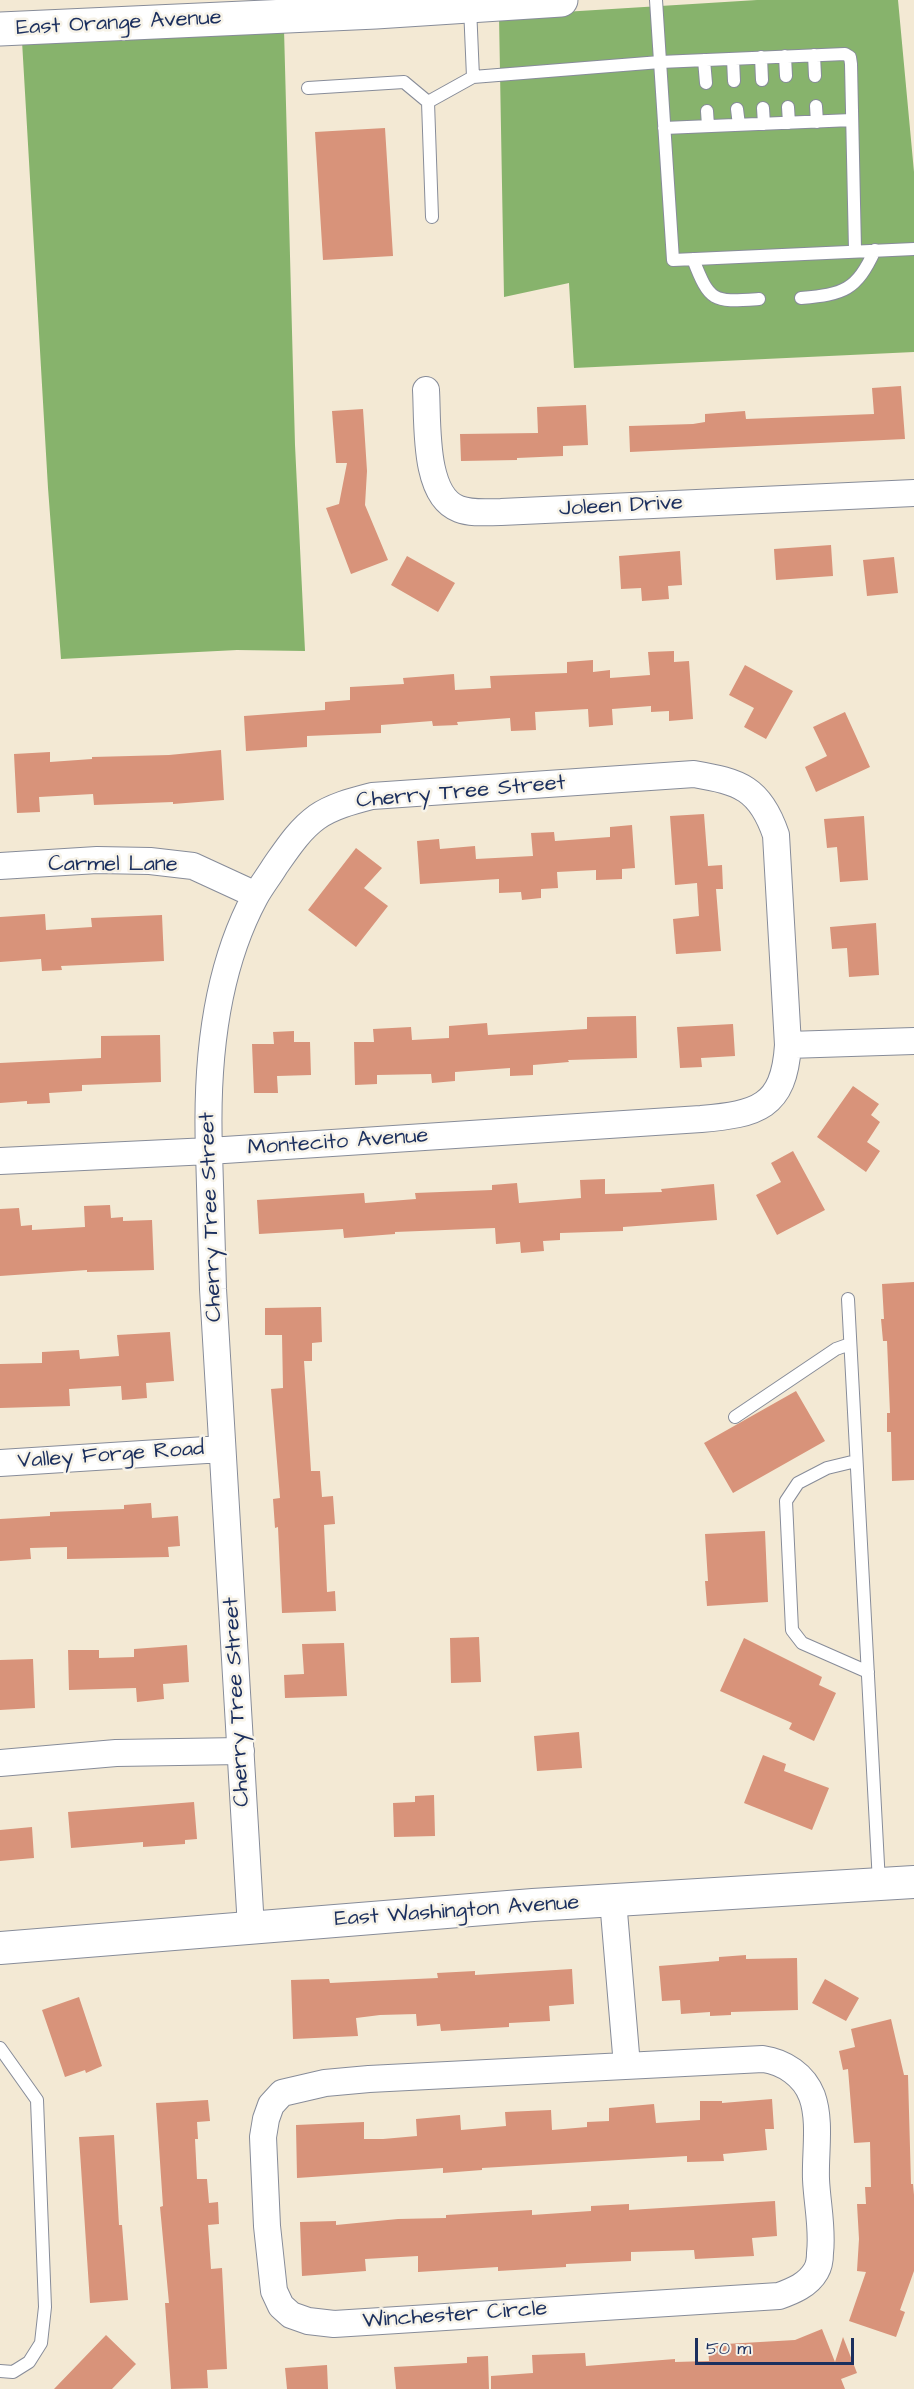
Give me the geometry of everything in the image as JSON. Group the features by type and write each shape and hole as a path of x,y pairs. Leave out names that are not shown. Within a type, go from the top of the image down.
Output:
{"main road":[{"name":"East Orange Avenue","path":"0,29 206,15 470,6 561,0"}],"street":[{"name":"Joleen Drive","path":"426,390 432,470 438,491 446,501 459,509 475,512 501,512 914,493"},
{"name":"Cherry Tree Street","path":"251,1928 213,1289 208,1151 210,1058 217,1013 228,967 245,918 256,895 292,842 315,818 349,802 372,796 694,774 730,780 760,802 770,819 776,836 788,1045 786,1065 777,1091 768,1102 736,1116 568,1128"},
{"name":"Carmel Lane","path":"0,866 150,861 193,866 256,895"},
{"path":"788,1045 914,1041"},
{"name":"Montecito Avenue","path":"0,1161 208,1151 568,1128"},
{"name":"Valley Forge Road","path":"0,1463 222,1449"},
{"path":"0,1763 116,1753 241,1750"},
{"name":"East Washington Avenue","path":"0,1948 613,1900 914,1882"},
{"path":"613,1900 627,2066"},
{"name":"Winchester Circle","path":"763,2059 775,2061 790,2068 806,2086 812,2097 816,2124 820,2252 817,2269 809,2280 795,2290 779,2296 334,2324 308,2322 291,2315 281,2306 274,2291 267,2226 263,2137 271,2105 282,2093 295,2088 336,2082 627,2066 763,2059"}],"lane":[{"path":"656,0 673,260 914,249"},
{"path":"470,6 473,77"},
{"path":"428,102 473,77 660,62 845,54 850,57 855,250"},
{"path":"814,55 815,76"},
{"path":"785,56 786,76"},
{"path":"760,57 762,80"},
{"path":"733,59 734,81"},
{"path":"704,60 706,83"},
{"path":"308,88 404,82 428,102 432,217"},
{"path":"816,106 817,122"},
{"path":"788,107 789,123"},
{"path":"763,108 764,124"},
{"path":"737,109 739,125"},
{"path":"707,111 708,126"},
{"path":"664,128 852,120"},
{"path":"801,298 828,295 852,285 864,273 875,250"},
{"path":"693,259 710,294 720,300 759,299"},
{"path":"848,1299 879,1884"},
{"path":"735,1418 836,1349 850,1344"},
{"path":"856,1461 827,1468 798,1483 786,1501 792,1630 802,1643 868,1672"},
{"path":"0,2048 37,2100 45,2307 41,2343 29,2362 13,2372 0,2371"}],"green space":[{"path":"757,0 898,0 914,172 914,352 574,368 569,283 504,297 499,16"},
{"path":"284,29 295,445 305,651 237,650 61,659 48,488 22,41"}],"building":[{"path":"385,128 393,256 323,260 315,132"},
{"path":"901,386 905,439 630,452 629,426 693,424 705,422 705,414 745,411 746,419 874,414 872,388"},
{"path":"586,405 588,445 563,446 563,456 461,461 460,434 538,433 537,407"},
{"path":"363,409 367,471 365,505 388,560 351,574 326,508 339,504 347,463 336,463 332,411"},
{"path":"831,545 833,576 776,580 774,549"},
{"path":"680,551 682,585 668,586 669,599 642,601 641,588 621,589 619,556"},
{"path":"407,556 455,583 438,612 391,585"},
{"path":"894,557 898,593 867,596 863,560"},
{"path":"674,651 674,662 689,661 693,719 669,721 669,711 651,712 651,706 612,709 613,725 589,727 588,709 535,712 536,730 511,731 510,718 433,726 432,721 381,725 381,733 307,736 307,747 246,751 244,716 325,710 325,702 350,700 350,687 404,684 403,678 454,674 455,690 491,688 490,676 567,673 567,662 593,660 593,672 610,670 610,678 650,675 648,652"},
{"path":"745,665 793,691 766,739 744,727 754,708 729,695"},
{"path":"845,712 870,767 816,792 805,767 827,756 813,727"},
{"path":"221,750 224,800 173,804 173,802 94,805 93,794 39,797 40,812 17,813 14,754 50,752 50,762 92,759 92,757 169,755"},
{"path":"704,814 708,866 722,865 723,889 716,889 721,951 676,954 673,919 699,916 697,883 675,885 670,816"},
{"path":"864,816 868,880 840,882 837,847 827,848 824,819"},
{"path":"632,825 635,868 622,869 622,879 596,880 596,870 557,872 558,888 541,889 541,898 522,900 521,892 499,893 499,879 420,884 417,841 439,839 440,849 475,846 476,859 533,856 531,833 554,832 555,841 610,837 610,827"},
{"path":"356,848 382,868 364,888 388,906 356,947 308,910"},
{"path":"45,914 46,930 92,927 91,918 162,915 164,961 61,966 62,970 42,971 41,959 0,962 0,917"},
{"path":"876,923 879,975 849,977 847,948 832,949 830,927"},
{"path":"636,1016 637,1058 568,1060 569,1062 533,1065 533,1075 510,1076 510,1068 455,1072 455,1081 432,1083 431,1074 377,1075 377,1084 355,1085 354,1042 374,1042 373,1029 411,1027 412,1040 449,1038 449,1026 487,1023 488,1035 587,1029 587,1017"},
{"path":"733,1024 735,1056 701,1058 702,1067 680,1068 677,1027"},
{"path":"294,1031 294,1042 310,1042 311,1075 277,1076 278,1093 254,1093 252,1044 274,1044 273,1032"},
{"path":"160,1035 161,1082 82,1085 82,1091 49,1093 50,1103 27,1104 27,1101 0,1103 0,1063 101,1058 101,1036"},
{"path":"853,1086 879,1104 871,1115 880,1122 867,1142 880,1151 866,1172 817,1137"},
{"path":"793,1151 825,1210 777,1235 756,1195 781,1182 771,1163"},
{"path":"605,1179 605,1194 662,1192 661,1189 714,1184 717,1220 623,1227 623,1231 560,1233 560,1240 543,1241 544,1251 521,1253 520,1242 496,1244 495,1228 395,1232 395,1234 344,1238 343,1229 259,1234 257,1200 364,1193 365,1203 416,1199 415,1193 492,1190 492,1185 517,1183 519,1203 581,1198 580,1180"},
{"path":"110,1205 111,1218 123,1217 123,1221 152,1220 154,1270 87,1272 87,1270 0,1276 0,1209 19,1208 21,1226 32,1225 32,1230 85,1227 84,1206"},
{"path":"914,1282 914,1480 892,1481 891,1432 887,1432 887,1413 890,1413 887,1341 883,1341 881,1319 884,1319 882,1284"},
{"path":"321,1307 322,1342 312,1343 312,1361 304,1361 311,1471 320,1471 322,1497 333,1496 335,1524 324,1525 327,1592 335,1591 336,1611 282,1613 278,1527 275,1528 273,1499 280,1498 271,1389 283,1388 282,1335 265,1335 265,1308"},
{"path":"170,1332 174,1381 146,1383 147,1398 122,1400 121,1386 69,1389 70,1406 0,1408 0,1364 42,1363 42,1352 79,1350 80,1359 119,1356 117,1335"},
{"path":"796,1391 825,1441 733,1493 704,1443"},
{"path":"151,1503 152,1518 178,1516 180,1546 168,1547 169,1557 67,1559 67,1547 30,1548 31,1559 0,1561 0,1519 50,1516 50,1512 124,1509 124,1505"},
{"path":"765,1531 768,1602 707,1606 705,1534"},
{"path":"479,1637 481,1682 451,1683 450,1638"},
{"path":"744,1638 822,1677 819,1685 836,1693 814,1741 789,1729 792,1723 720,1691"},
{"path":"344,1643 347,1696 285,1698 284,1675 304,1674 302,1644"},
{"path":"187,1645 189,1682 163,1684 164,1699 137,1702 136,1688 69,1690 68,1650 99,1650 99,1658 134,1657 134,1649"},
{"path":"33,1659 35,1708 0,1710 0,1660"},
{"path":"579,1732 582,1768 537,1771 534,1736"},
{"path":"763,1755 786,1764 784,1771 829,1788 812,1830 744,1803"},
{"path":"434,1795 435,1836 394,1837 393,1803 415,1802 415,1796"},
{"path":"194,1802 197,1839 185,1840 185,1844 143,1847 143,1842 71,1848 68,1812"},
{"path":"32,1827 34,1858 0,1861 0,1830"},
{"path":"746,1955 746,1959 797,1958 798,2010 731,2012 731,2015 710,2016 710,2012 681,2014 680,2000 662,2001 659,1966 719,1961 719,1957"},
{"path":"572,1969 574,2004 549,2006 550,2021 509,2023 509,2027 441,2031 440,2024 417,2026 416,2014 380,2015 356,2018 358,2036 293,2039 291,1980 329,1979 330,1983 438,1978 437,1973 475,1971 475,1975"},
{"path":"825,1979 859,1998 846,2021 812,2003"},
{"path":"79,1997 102,2066 86,2073 85,2070 65,2077 42,2010"},
{"path":"891,2019 904,2075 908,2075 911,2184 913,2184 914,2195 914,2271 900,2310 905,2312 896,2337 849,2321 866,2272 857,2271 859,2239 857,2204 866,2204 865,2187 871,2187 870,2142 854,2143 848,2069 843,2070 839,2051 855,2047 851,2029"},
{"path":"772,2099 774,2129 765,2129 767,2150 723,2154 724,2161 687,2162 687,2156 482,2168 482,2170 443,2173 443,2168 297,2178 296,2125 364,2122 364,2139 383,2139 417,2136 416,2119 460,2115 461,2130 506,2126 505,2112 551,2110 552,2130 587,2127 587,2122 609,2121 609,2108 654,2104 656,2123 700,2120 700,2101 722,2101 722,2103"},
{"path":"208,2100 210,2121 197,2122 198,2139 195,2139 197,2179 207,2179 209,2203 218,2202 219,2224 208,2225 211,2269 222,2268 227,2369 207,2370 208,2388 171,2389 165,2303 169,2303 160,2207 163,2206 156,2103"},
{"path":"114,2135 119,2225 122,2225 128,2300 90,2303 79,2137"},
{"path":"775,2201 777,2236 752,2238 754,2256 695,2259 694,2250 631,2252 631,2261 566,2264 566,2267 498,2271 498,2267 418,2272 418,2256 365,2259 366,2271 302,2276 300,2222 336,2221 336,2225 532,2210 532,2215 591,2211 591,2206 629,2204 629,2210"},
{"path":"822,2329 835,2362 843,2337 857,2373 841,2379 845,2389 491,2389 491,2376 533,2373 532,2355 585,2353 586,2366 675,2359 675,2362 709,2361 708,2345 795,2340"},
{"path":"106,2335 136,2364 112,2389 54,2389"},
{"path":"488,2356 489,2389 396,2389 394,2367 467,2363 467,2357"},
{"path":"327,2365 328,2389 287,2389 285,2368"}]}
